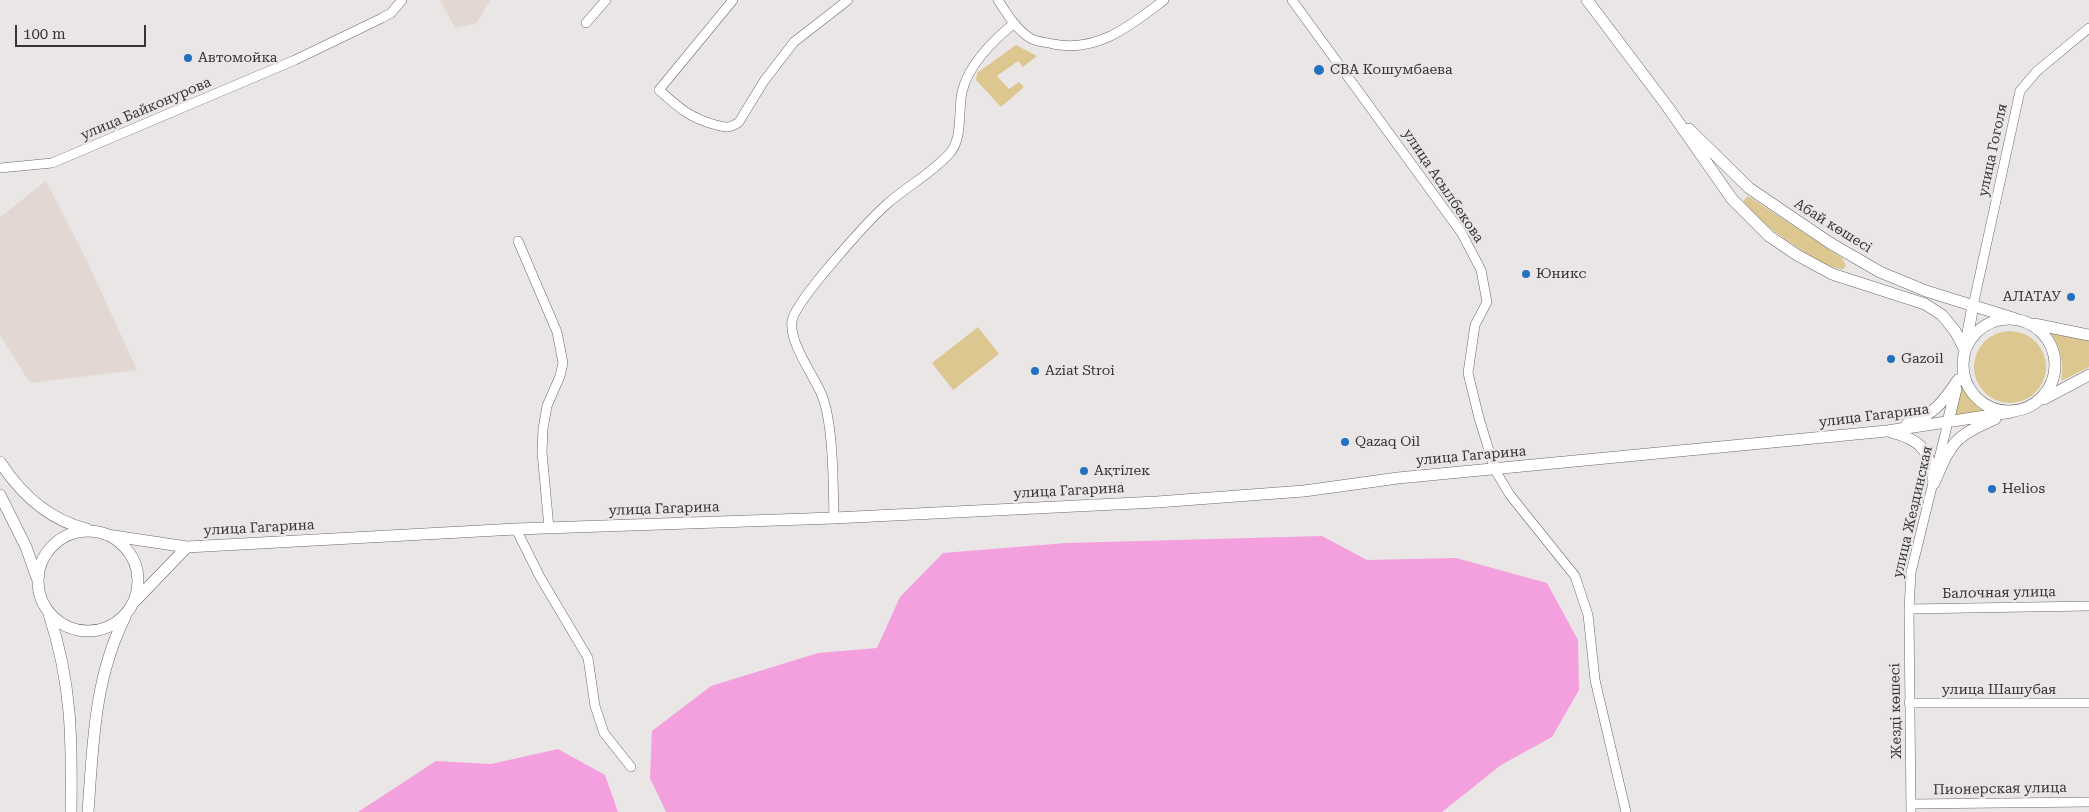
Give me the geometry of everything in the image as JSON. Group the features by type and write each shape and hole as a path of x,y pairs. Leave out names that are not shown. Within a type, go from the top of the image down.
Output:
{"main road":[{"name":"Абай көшесі","path":"1589,1 1667,106 1732,199 1769,236 1797,255 1832,274 1925,304 1942,315 1955,330 1964,354"},
{"name":"Абай көшесі","path":"1667,106 1749,188 1783,212 1880,272 1926,291 2016,319"},
{"path":"1948,422 1973,306"},
{"path":"2012,412 1986,406 1975,397 1965,379 1964,354 1971,338 1985,326 2003,319 2016,319 2089,334"},
{"path":"2030,323 2041,331 2050,342 2055,355 2056,369 2052,382 2046,394 2036,404"},
{"path":"1934,483 1948,450 1961,435 2012,412 2026,409 2089,375"},
{"path":"1887,431 1914,422 1932,412 1941,404 1958,380"},
{"name":"улица Гагарина","path":"102,533 187,547 516,529 834,518 1157,502 1304,491 1398,478 1887,431 2012,412"},
{"path":"1887,431 1908,436 1924,450 1931,465 1934,483"},
{"path":"1,464 15,484 42,508 64,522 102,533 118,541 134,561 138,583 130,607 109,652 102,677 95,720 88,812"},
{"path":"0,495 19,532 38,580 63,660 70,703 71,812"},
{"path":"38,580 44,558 51,547 60,539 83,531 102,533"},
{"path":"48,610 64,625 77,630 103,629 113,624 187,547"}],"street":[{"name":"улица Байконурова","path":"0,168 52,164 295,60 382,18 391,12 402,0"},
{"path":"586,23 606,0"},
{"path":"733,0 659,90 692,117 724,127 732,127 739,122 764,81 794,42 848,0"},
{"path":"998,0 1014,23 1033,40 1058,45 1076,45 1116,35 1164,0"},
{"name":"улица Асылбекова","path":"1292,0 1461,232 1481,270 1487,302 1475,325 1468,373 1479,418 1495,470 1510,495 1575,576 1588,616 1595,680 1626,812"},
{"path":"834,518 828,420 821,393 792,333 794,314 821,276 887,204 934,169 952,152 957,136 962,93 966,78 983,55 1014,23"},
{"name":"улица Гоголя","path":"1973,306 2020,91 2037,71 2089,28"},
{"path":"518,240 557,332 563,363 560,376 547,406 543,428 542,452 549,528"},
{"name":"улица Жездинская","path":"1909,609 1911,572 1948,422"},
{"path":"516,529 540,576 588,658 595,706 604,733 631,767"},
{"name":"Балочная улица","path":"1909,609 2089,606"},
{"name":"Жезді көшесі","path":"1909,609 1911,808"},
{"name":"улица Шашубая","path":"1909,703 2089,703"},
{"name":"Пионерская улица","path":"1911,808 2089,802"}],"shaded area":[{"path":"440,0 490,0 477,23 455,28"},
{"path":"1016,45 1037,56 1023,67 1018,61 997,76 1009,89 1019,82 1024,87 1001,107 976,80 977,73"},
{"path":"46,181 86,259 137,370 30,383 0,335 0,217"},
{"path":"1748,196 1842,258 1846,266 1843,269 1827,265 1780,236 1759,219 1743,201"},
{"path":"978,327 999,354 953,390 932,363"},
{"path":"2010,331 2030,337 2040,347 2046,367 2040,387 2030,397 2010,403 1990,397 1980,387 1974,367 1980,347 1990,337"},
{"path":"2050,332 2089,341 2089,367 2061,381 2061,355"},
{"path":"1961,384 1977,406 1985,412 1955,415"},
{"path":"1322,536 1367,560 1456,558 1547,583 1578,640 1579,690 1552,737 1501,765 1442,812 666,812 650,778 652,731 711,686 818,653 877,648 900,597 943,553 1066,543"},
{"path":"558,749 605,775 618,812 358,812 436,761 491,764"}],"place":[{"name":"Автомойка","path":"188,58"},
{"name":"СВА Кошумбаева","path":"1319,70"},
{"name":"Юникс","path":"1526,274"},
{"name":"АЛАТАУ","path":"2071,297"},
{"name":"Gazoil","path":"1891,359"},
{"name":"Aziat Stroi","path":"1035,371"},
{"name":"Qazaq Oil","path":"1345,442"},
{"name":"Ақтілек","path":"1084,471"},
{"name":"Helios","path":"1992,489"}]}
